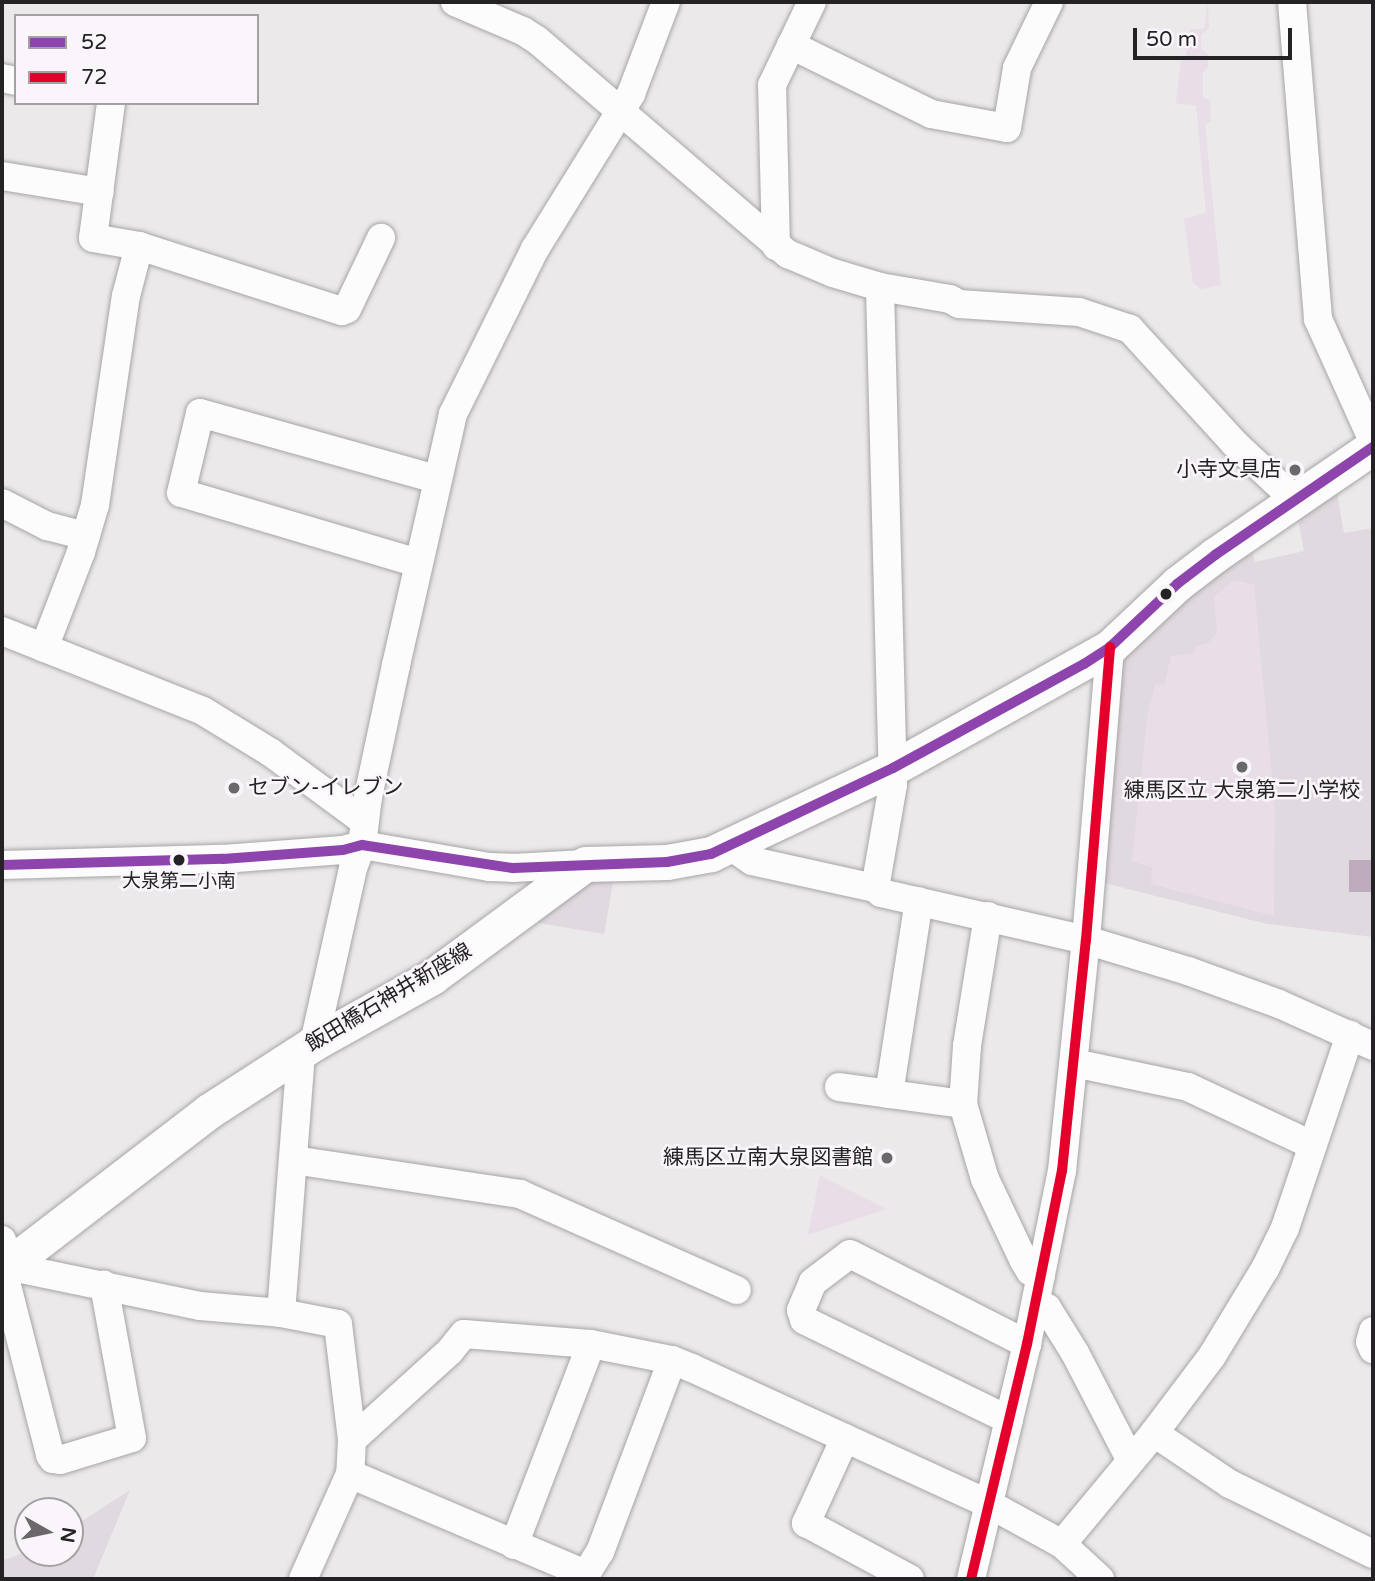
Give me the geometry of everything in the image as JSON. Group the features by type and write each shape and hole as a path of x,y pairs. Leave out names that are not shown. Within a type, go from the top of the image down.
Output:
{"main road":[{"path":"585,864 692,859 729,845 893,768 1110,647 1177,584 1281,508 1373,447"},
{"name":"飯田橋石神井新座線","path":"3,1261 195,1121 307,1047 432,977 585,864"}],"street":[{"path":"455,2 523,31 788,254 833,273 880,286 950,299 959,304 1079,312 1130,329 1234,443 1281,508"},
{"path":"281,1313 293,1160 307,1047 363,831 418,563 453,414 562,201 631,94 666,2"},
{"path":"776,246 772,85 812,2"},
{"path":"791,45 931,114 1007,128 1017,68 1049,2"},
{"path":"1292,2 1318,319 1373,441"},
{"path":"111,105 93,238 138,246 342,311 347,309 381,238"},
{"path":"2,176 100,192"},
{"path":"44,648 95,505 126,296 138,246"},
{"path":"875,888 893,785 884,538 880,286"},
{"path":"418,563 181,493 200,413 437,479"},
{"path":"2,503 47,526 86,536"},
{"path":"2,631 203,711 270,751 357,816 363,831"},
{"path":"971,1579 1027,1344 1062,1171 1086,940 1110,647"},
{"path":"363,831 489,867 513,869 585,864"},
{"path":"2,865 223,859 343,850 363,831"},
{"path":"729,845 752,861 1086,940 1245,991 1362,1041 1312,1144 1281,1237 1265,1269 1212,1356 1154,1433 1062,1544"},
{"path":"889,1094 919,901"},
{"path":"988,916 967,1046 963,1104 985,1179 1047,1308 1075,1353 1130,1460"},
{"path":"1074,1063 1188,1087 1312,1144"},
{"path":"839,1087 963,1104"},
{"path":"293,1160 520,1194 737,1290"},
{"path":"1009,1420 804,1320 801,1310 813,1282 850,1254 1027,1344"},
{"path":"104,1285 132,1438 60,1460 53,1459 3,1261 200,1306 281,1313 338,1324 352,1440 350,1474 303,1579"},
{"path":"1373,1331 1370,1342 1373,1349"},
{"path":"352,1440 450,1351 464,1334 591,1344 672,1360 989,1504 1062,1544 1100,1579"},
{"path":"514,1545 591,1344"},
{"path":"350,1474 582,1574 590,1572 672,1360"},
{"path":"1154,1433 1230,1483 1373,1554"},
{"path":"845,1438 806,1523 910,1579"}],"shaded area":[{"path":"1208,2 1209,28 1201,35 1201,49 1208,54 1208,67 1203,72 1203,97 1210,101 1211,122 1205,124 1221,285 1201,289 1193,283 1184,219 1206,213 1196,105 1176,104 1181,59 1185,60 1190,29 1204,29"},
{"name":"練馬区立 大泉第二小学校","path":"1336,488 1344,533 1373,528 1373,937 1267,924 1100,882 1123,652 1198,586 1252,550 1255,562 1304,551 1297,514"},
{"path":"1234,580 1254,585 1275,809 1274,916 1151,884 1152,868 1132,861 1147,718 1155,684 1164,685 1171,656 1193,654 1195,647 1208,643 1217,632 1214,596"},
{"path":"1349,860 1373,860 1373,892 1349,892"},
{"path":"605,876 613,882 604,934 539,923 542,907 583,877"},
{"path":"820,1175 823,1177 887,1209 808,1235"},
{"path":"130,1490 93,1579 2,1579 2,1561 14,1556 14,1567 84,1567 84,1520"}],"transit line":[{"name":"52","path":"2,865 223,859 343,850 362,845 513,868 667,862 711,854 893,768 1084,664 1110,647 1177,584 1215,555 1373,447"},
{"name":"72","path":"971,1579 1027,1344 1062,1171 1086,940 1110,647"}],"place":[{"name":"小寺文具店","path":"1295,470"},
{"name":"練馬区立 大泉第二小学校","path":"1242,767"},
{"name":"セブン-イレブン","path":"234,788"},
{"name":"大泉第二小南","path":"179,860"},
{"name":"練馬区立南大泉図書館","path":"887,1158"}]}
